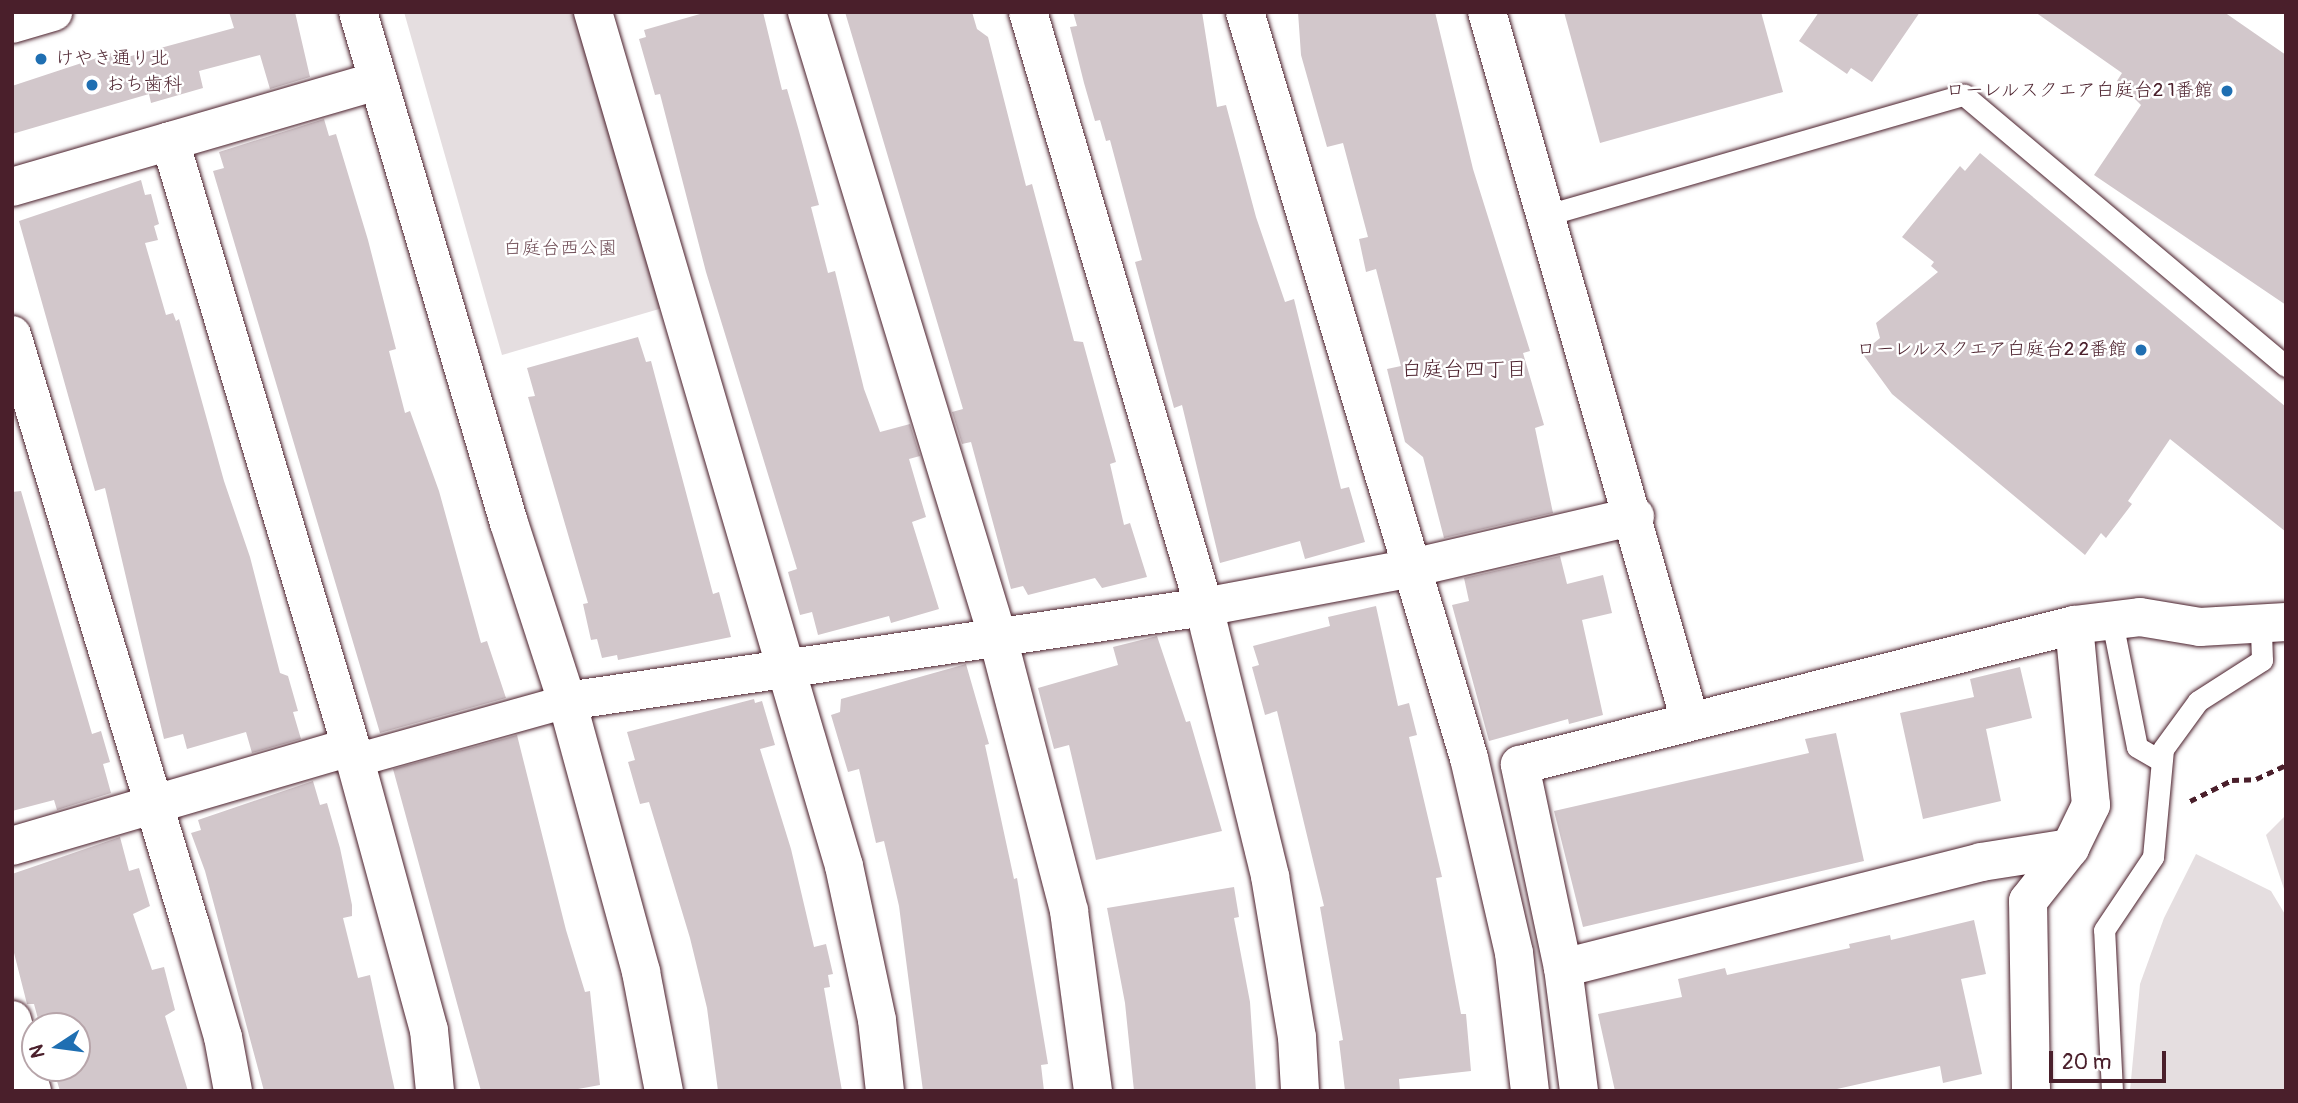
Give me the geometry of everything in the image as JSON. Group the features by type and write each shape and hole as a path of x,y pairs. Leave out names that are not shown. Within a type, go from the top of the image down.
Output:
{"street":[{"path":"12,24 53,12"},
{"path":"358,12 376,81 567,701 641,972 664,1091"},
{"path":"593,12 844,866 877,1020 885,1091"},
{"path":"807,12 998,638 1069,911 1093,1091"},
{"path":"1028,12 1203,607 1270,876 1297,1037 1300,1091"},
{"path":"1245,12 1469,758 1514,953 1530,1091"},
{"path":"1488,12 1635,516 1690,721"},
{"path":"12,187 376,81"},
{"path":"170,141 353,753 429,1030 435,1091"},
{"path":"12,335 151,806 216,1012 233,1091"},
{"path":"12,846 353,753 567,701 1203,607 1412,568 1635,516"},
{"path":"1579,1091 1563,968 1520,765 2074,625 2140,617 2200,627 2273,622"},
{"path":"2030,1091 2028,901 2070,848 2091,805 2074,625"},
{"path":"1563,968 1968,865 2070,848"},
{"path":"12,1020 32,1091"}],"lane":[{"path":"1547,215 1964,95 2286,366"},
{"path":"2112,621 2137,747 2161,761"},
{"path":"2112,1091 2104,930 2153,857 2163,749 2198,701 2262,660 2273,622"}],"path":[{"path":"2157,831 2210,789 2232,780 2256,779 2286,765"}],"green space":[{"name":"白庭台西公園","path":"404,12 578,12 666,307 502,355"},
{"path":"2286,815 2286,895 2266,835"},
{"path":"2196,854 2271,891 2286,916 2286,1091 2130,1091 2140,984 2164,918"}],"building":[{"path":"229,12 295,12 310,77 270,89 260,55 199,71 203,88 151,103 149,94 12,134 12,86 118,51 120,59 234,28"},
{"path":"707,12 763,12 782,90 787,89 819,205 811,207 828,273 835,271 864,389 880,432 910,424 920,456 909,459 926,517 912,522 939,609 891,623 889,616 818,635 812,612 800,615 788,572 797,569 706,272 660,94 655,95 639,39 646,37 644,30"},
{"path":"845,12 972,12 977,29 988,37 1026,186 1032,184 1074,341 1083,342 1116,462 1110,464 1124,525 1130,523 1147,577 1102,588 1095,578 1028,595 1023,586 1011,589 971,442 962,444 952,412 963,409"},
{"path":"1073,12 1202,12 1217,107 1226,105 1256,217 1285,302 1294,299 1341,489 1349,487 1365,542 1305,559 1300,541 1220,563 1182,405 1174,408 1135,262 1142,260 1110,140 1106,141 1100,120 1095,121 1084,83 1070,27 1077,26"},
{"path":"1298,12 1435,12 1473,169 1530,351 1523,353 1544,425 1535,428 1553,513 1444,538 1423,457 1405,442 1387,369 1401,366 1376,269 1366,272 1359,239 1368,237 1343,143 1327,147 1301,55"},
{"path":"1564,12 1761,12 1783,92 1600,143"},
{"path":"1819,12 1920,12 1872,82 1851,68 1847,74 1799,41"},
{"path":"2035,12 2224,12 2286,55 2286,305 2094,175 2141,105 2117,81 2122,73"},
{"path":"324,119 329,136 336,134 368,240 396,349 389,351 405,413 410,411 439,491 481,643 487,641 506,698 380,733 213,171 224,168 219,152"},
{"path":"1980,153 2286,407 2286,532 2170,439 2128,501 2132,504 2106,538 2101,533 2085,555 1892,394 1862,353 1880,338 1876,323 1938,272 1931,266 1934,262 1902,237 1960,166 1965,171"},
{"path":"141,180 145,195 151,194 159,224 154,226 158,240 145,243 166,315 173,313 176,321 179,319 224,481 250,557 280,673 288,676 298,711 293,712 301,739 252,753 246,732 187,749 183,734 164,739 105,488 95,491 19,221"},
{"path":"638,337 646,362 651,361 713,594 719,592 731,637 618,660 617,655 602,658 597,639 591,640 583,604 588,603 528,397 535,396 527,368"},
{"path":"21,491 92,734 101,731 110,762 103,764 111,793 57,810 54,800 12,811 12,492"},
{"path":"1560,556 1567,584 1603,575 1612,613 1582,620 1603,715 1569,724 1568,719 1489,741 1452,605 1469,601 1464,578"},
{"path":"1376,606 1398,706 1409,703 1417,735 1409,737 1442,877 1436,878 1461,1014 1466,1014 1471,1071 1399,1079 1400,1091 1345,1091 1339,1041 1343,1040 1320,907 1324,906 1277,711 1265,715 1252,667 1259,665 1253,646 1330,626 1328,617"},
{"path":"1157,636 1186,722 1190,721 1222,831 1096,860 1069,745 1054,749 1038,688 1118,665 1113,647"},
{"path":"966,664 989,744 985,745 1014,879 1017,878 1048,1064 1041,1065 1044,1091 923,1091 899,906 884,841 876,843 859,769 848,772 831,715 840,712 841,699"},
{"path":"2020,667 2032,718 1986,729 2001,801 1923,819 1900,713 1974,697 1970,679"},
{"path":"754,699 755,703 762,701 775,745 760,749 791,849 814,947 826,944 833,974 828,975 830,987 824,988 842,1091 718,1091 707,1008 690,938 649,802 640,804 628,762 635,760 627,732"},
{"path":"1836,733 1864,861 1583,927 1554,811 1809,753 1805,739"},
{"path":"517,735 566,930 585,992 590,991 600,1085 567,1091 481,1091 393,769"},
{"path":"313,781 320,805 327,803 340,848 352,905 352,916 343,918 358,978 370,975 395,1091 264,1091 205,871 191,833 201,830 198,820"},
{"path":"120,837 129,871 139,868 150,906 133,914 152,970 164,967 175,1010 165,1016 188,1091 60,1091 57,1082 91,1082 91,1012 36,1012 34,1004 27,1004 12,945 12,874"},
{"path":"1234,887 1239,917 1234,918 1250,1002 1256,1091 1134,1091 1125,1003 1107,908"},
{"path":"1974,920 1986,974 1961,979 1982,1074 1943,1083 1940,1066 1828,1091 1615,1091 1598,1014 1682,997 1678,979 1725,968 1727,975 1850,948 1849,944 1890,935 1891,940"}],"place":[{"name":"けやき通り北","path":"41,59"},
{"name":"おち歯科","path":"92,85"},
{"name":"ローレルスクエア白庭台2 1番館","path":"2227,91"},
{"name":"ローレルスクエア白庭台2 2番館","path":"2141,350"}],"district":[{"name":"白庭台四丁目","path":"1464,370"}]}
